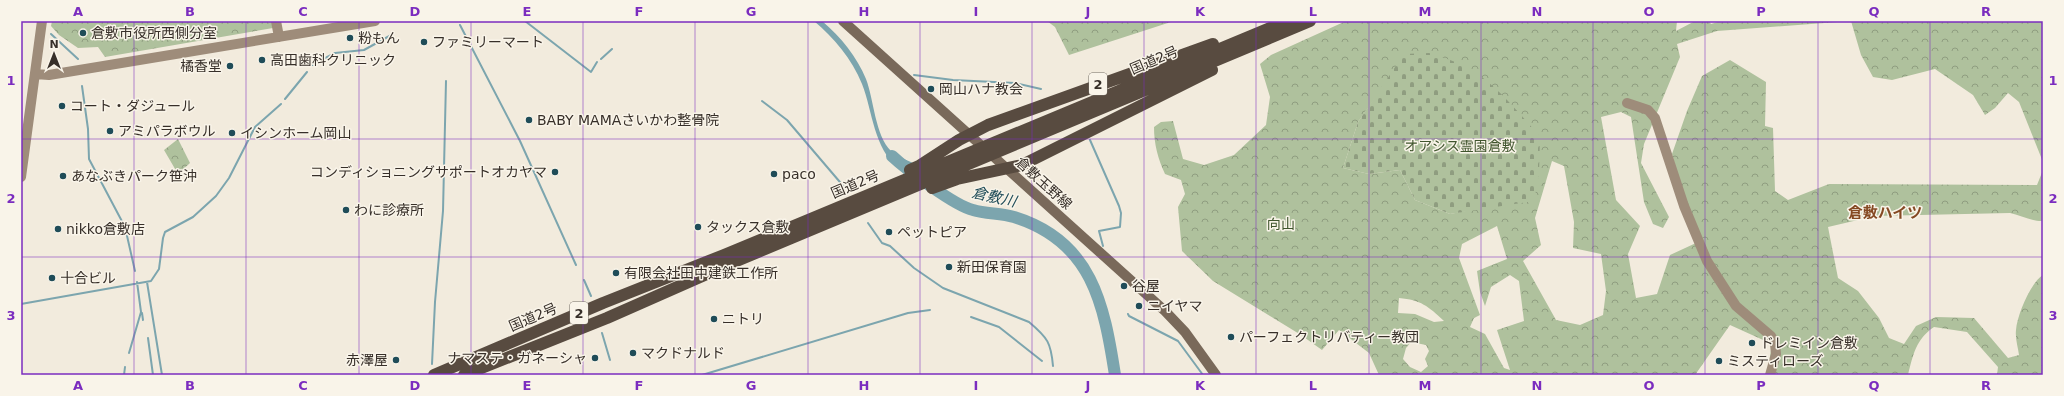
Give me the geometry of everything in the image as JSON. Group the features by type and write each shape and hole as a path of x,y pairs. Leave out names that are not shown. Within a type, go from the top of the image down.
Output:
{"highway":[{"name":"国道2号","path":"434,375 603,303 724,255 744,242 931,175 1287,24 1310,21"},
{"name":"2","path":"913,182 931,175 969,134 1042,104 1191,51 1287,24"},
{"name":"2","path":"931,175 957,179 1022,165 1093,131 1287,24"},
{"name":"国道2号","path":"464,375 607,318 734,262 757,259 777,253 913,182"}],"main road":[{"name":"倉敷玉野線","path":"843,21 1165,310 1185,332 1216,375"}],"street":[{"path":"21,178 42,21"},
{"path":"276,21 279,38"},
{"path":"35,74 49,75 375,21"},
{"path":"1627,103 1648,110 1655,118 1684,206 1707,260 1736,306 1771,336 1775,344 1776,354 1770,375"}],"green space":[{"path":"52,21 272,21 273,28 105,57 98,47 78,48 59,35 51,26"},
{"path":"1047,21 1174,21 1069,55 1055,27"},
{"name":"向山","path":"1346,21 1677,21 1676,31 1695,21 1709,21 1711,24 1721,21 1851,21 1717,31 1677,44 1680,57 1644,144 1641,163 1669,217 1663,228 1653,224 1644,202 1631,117 1621,112 1601,117 1616,200 1640,226 1628,254 1636,298 1657,294 1670,255 1696,243 1672,154 1687,111 1702,76 1730,60 1766,82 1765,126 1773,128 1775,191 1788,200 1829,184 2037,185 2043,170 2043,221 2010,213 1875,216 1828,227 1838,278 1858,291 1879,318 1889,338 1904,344 1916,326 1936,317 1974,318 2008,358 2019,355 2016,333 2019,316 2029,292 2038,279 2043,275 2043,375 1997,375 1998,367 1967,332 1934,327 1919,342 1908,375 1767,375 1772,344 1730,325 1695,375 1379,375 1369,353 1339,330 1322,350 1301,335 1213,281 1182,251 1178,207 1185,194 1181,180 1165,174 1157,151 1154,127 1161,122 1173,121 1183,159 1204,165 1234,155 1266,125 1270,97 1260,64 1271,55","holes":["1375,98 1476,209 1450,214 1415,200 1400,170 1369,174 1343,168 1358,122","1552,161 1564,166 1574,222 1573,248 1601,254 1606,291 1603,315 1580,325 1556,320 1523,261 1541,245 1535,218","1497,226 1507,259 1477,271 1480,292 1485,306 1491,287 1510,275 1519,281 1524,321 1497,330 1510,370 1504,368 1485,334 1470,327 1474,318 1480,315 1459,258 1462,244","1399,298 1419,302 1433,311 1444,321 1434,322 1415,314 1398,313","1411,342 1426,345 1429,351 1425,359 1428,366 1421,372 1410,367 1403,359 1406,348"]},
{"path":"1851,21 2043,21 2043,162 2019,102 2008,93 1995,108 1985,115 1973,95 1935,69 1892,80 1873,77 1861,55"},
{"name":"オアシス霊園倉敷","path":"1429,53 1451,60 1472,70 1482,77 1508,101 1540,137 1539,174 1534,201 1450,214 1415,200 1400,170 1369,174 1343,168 1358,122 1404,54"},
{"path":"178,139 190,163 178,174 164,150"}],"water":[{"path":"814,21 822,21 836,34 853,55 869,87 881,136 893,153 913,163 899,169 890,160 879,140 866,95 858,75 848,58 829,34"}],"waterway":[{"path":"525,21 591,72 597,62"},
{"path":"460,25 520,141 576,265"},
{"path":"51,34 78,59"},
{"path":"312,65 335,53 364,50 393,34"},
{"path":"601,59 612,49"},
{"path":"285,99 307,72"},
{"path":"914,75 953,80 1015,83 1041,89"},
{"path":"432,364 435,302 443,211 446,81"},
{"path":"82,86 88,129 89,159 125,227 135,271"},
{"path":"762,101 787,120 845,188"},
{"path":"21,304 151,281 159,269 165,232 193,217 216,196 229,178 255,127 281,104"},
{"path":"1090,140 1121,213 1120,227 1099,231 1103,246"},
{"name":"倉敷川","path":"892,156 931,186 955,202 973,210 1014,217 1040,228 1061,242 1077,259 1090,278 1099,300 1106,324 1115,375"},
{"path":"868,223 882,243 890,246 914,268 943,288 1029,322 1040,332 1050,346 1053,366"},
{"path":"584,280 591,296"},
{"path":"129,353 141,312 137,282"},
{"path":"147,282 162,375"},
{"path":"702,375 908,313 930,310"},
{"path":"142,313 143,320"},
{"path":"1128,314 1129,316 1178,341 1203,375"},
{"path":"971,317 999,327 1042,361"},
{"path":"602,333 610,360"},
{"path":"148,338 153,375"},
{"path":"124,375 125,367"}],"place":[{"name":"倉敷市役所西側分室","path":"83,33"},
{"name":"粉もん","path":"350,38"},
{"name":"ファミリーマート","path":"424,42"},
{"name":"高田歯科クリニック","path":"262,60"},
{"name":"橘香堂","path":"230,66"},
{"name":"岡山ハナ教会","path":"931,89"},
{"name":"コート・ダジュール","path":"62,106"},
{"name":"BABY MAMAさいかわ整骨院","path":"529,120"},
{"name":"アミパラボウル","path":"110,131"},
{"name":"イシンホーム岡山","path":"232,133"},
{"name":"コンディショニングサポートオカヤマ","path":"555,172"},
{"name":"paco","path":"774,174"},
{"name":"あなぶきパーク笹沖","path":"63,176"},
{"name":"わに診療所","path":"346,210"},
{"name":"タックス倉敷","path":"698,227"},
{"name":"nikko倉敷店","path":"58,229"},
{"name":"ペットピア","path":"889,232"},
{"name":"新田保育園","path":"949,267"},
{"name":"有限会社田中建鉄工作所","path":"616,273"},
{"name":"十合ビル","path":"52,278"},
{"name":"谷屋","path":"1124,286"},
{"name":"ニイヤマ","path":"1139,306"},
{"name":"ニトリ","path":"714,319"},
{"name":"パーフェクトリバティー教団","path":"1231,337"},
{"name":"ドレミイン倉敷","path":"1752,343"},
{"name":"マクドナルド","path":"633,353"},
{"name":"ナマステ・ガネーシャ","path":"595,358"},
{"name":"赤澤屋","path":"396,360"},
{"name":"ミスティローズ","path":"1719,361"}],"district":[{"name":"倉敷ハイツ","path":"1885,213"}]}
